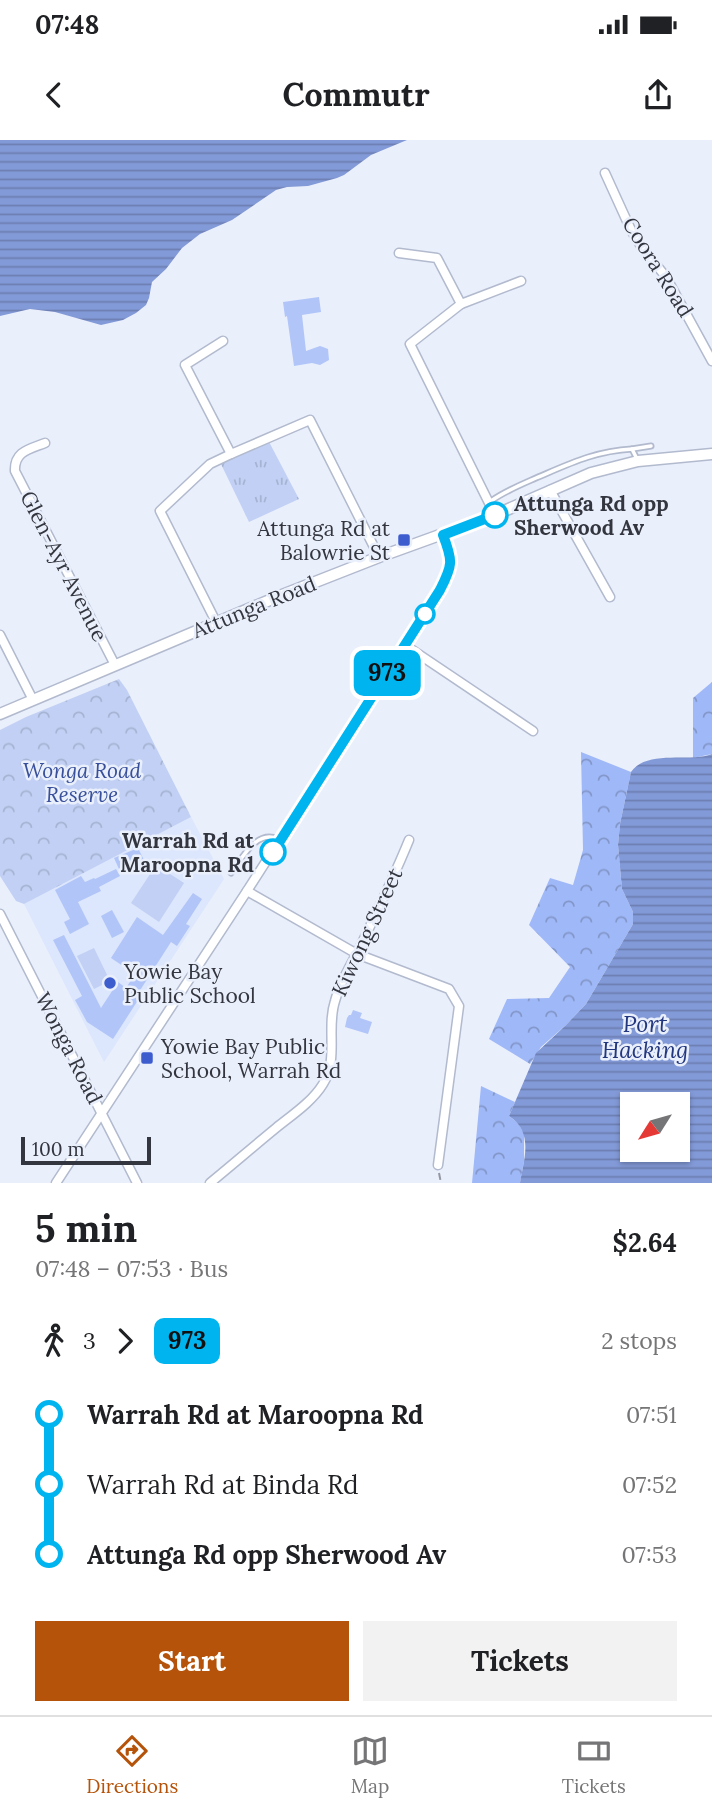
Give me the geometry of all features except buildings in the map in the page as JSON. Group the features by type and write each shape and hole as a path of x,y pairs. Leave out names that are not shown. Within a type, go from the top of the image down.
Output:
{"street":[{"name":"Coora Road","path":"605,173 631,230 666,276 712,361"},
{"path":"399,253 437,258 461,304"},
{"path":"495,515 410,344 461,304 521,281"},
{"path":"223,341 185,365 231,454"},
{"path":"216,622 160,511 210,464 310,420 379,557"},
{"name":"Glen-Ayr Avenue","path":"46,443 22,453 17,458 15,471 115,665"},
{"name":"Attunga Road","path":"0,714 216,622 379,557 495,515 591,473 638,461 712,454"},
{"path":"551,491 610,597"},
{"path":"56,1183 440,590 450,569 450,556 443,535"},
{"path":"0,635 33,700"},
{"path":"405,645 533,731"},
{"name":"Kiwong Street","path":"210,1183 316,1094 323,1083 330,1070 331,1016 335,1000 394,878 409,840"},
{"path":"247,891 357,954 449,989 460,1006 438,1165"},
{"name":"Wonga Road","path":"0,914 137,1183"}],"lane":[{"path":"489,502 592,455 651,446"},
{"path":"632,449 638,461"},
{"path":"231,873 258,840 274,837 280,840"}],"path":[{"path":"438,1165 441,1183"}],"shaded area":[{"name":"Yowie Bay Public School","path":"191,817 224,879 104,1062 24,904"}],"green space":[{"path":"267,438 299,499 249,522 219,460"},
{"name":"Wonga Road Reserve","path":"119,679 191,817 24,904 16,901 0,876 0,730"},
{"path":"712,682 712,754 693,758 693,698"},
{"path":"581,752 631,772 618,845 622,889 633,912 633,924 586,1004 541,1047 530,1064 489,1039 507,999 549,998 570,967 529,925 550,878 573,885 583,850"},
{"path":"156,865 184,883 159,922 131,903"},
{"path":"94,948 110,981 94,989 77,956"},
{"path":"481,1086 515,1102 509,1116 518,1123 524,1133 524,1161 520,1183 472,1183"}],"water":[{"path":"0,140 407,140 371,155 337,178 308,186 276,190 232,220 200,234 182,248 152,282 146,305 123,320 101,325 55,312 30,309 0,316"},
{"name":"Port Hacking","path":"712,754 712,1183 520,1183 525,1138 517,1122 509,1116 536,1053 586,1004 633,924 633,912 622,889 618,845 620,824 631,772 638,765 658,759"}],"bus line":[{"name":"973","path":"273,852 440,590 450,569 450,556 443,535 495,515"}],"place":[{"name":"Attunga Rd opp Sherwood Av","path":"495,515"},
{"name":"Attunga Rd at Balowrie St","path":"404,540"},
{"name":"Warrah Rd at Maroopna Rd","path":"273,852"},
{"name":"Yowie Bay Public School","path":"110,983"},
{"name":"Yowie Bay Public School, Warrah Rd","path":"147,1058"}]}
